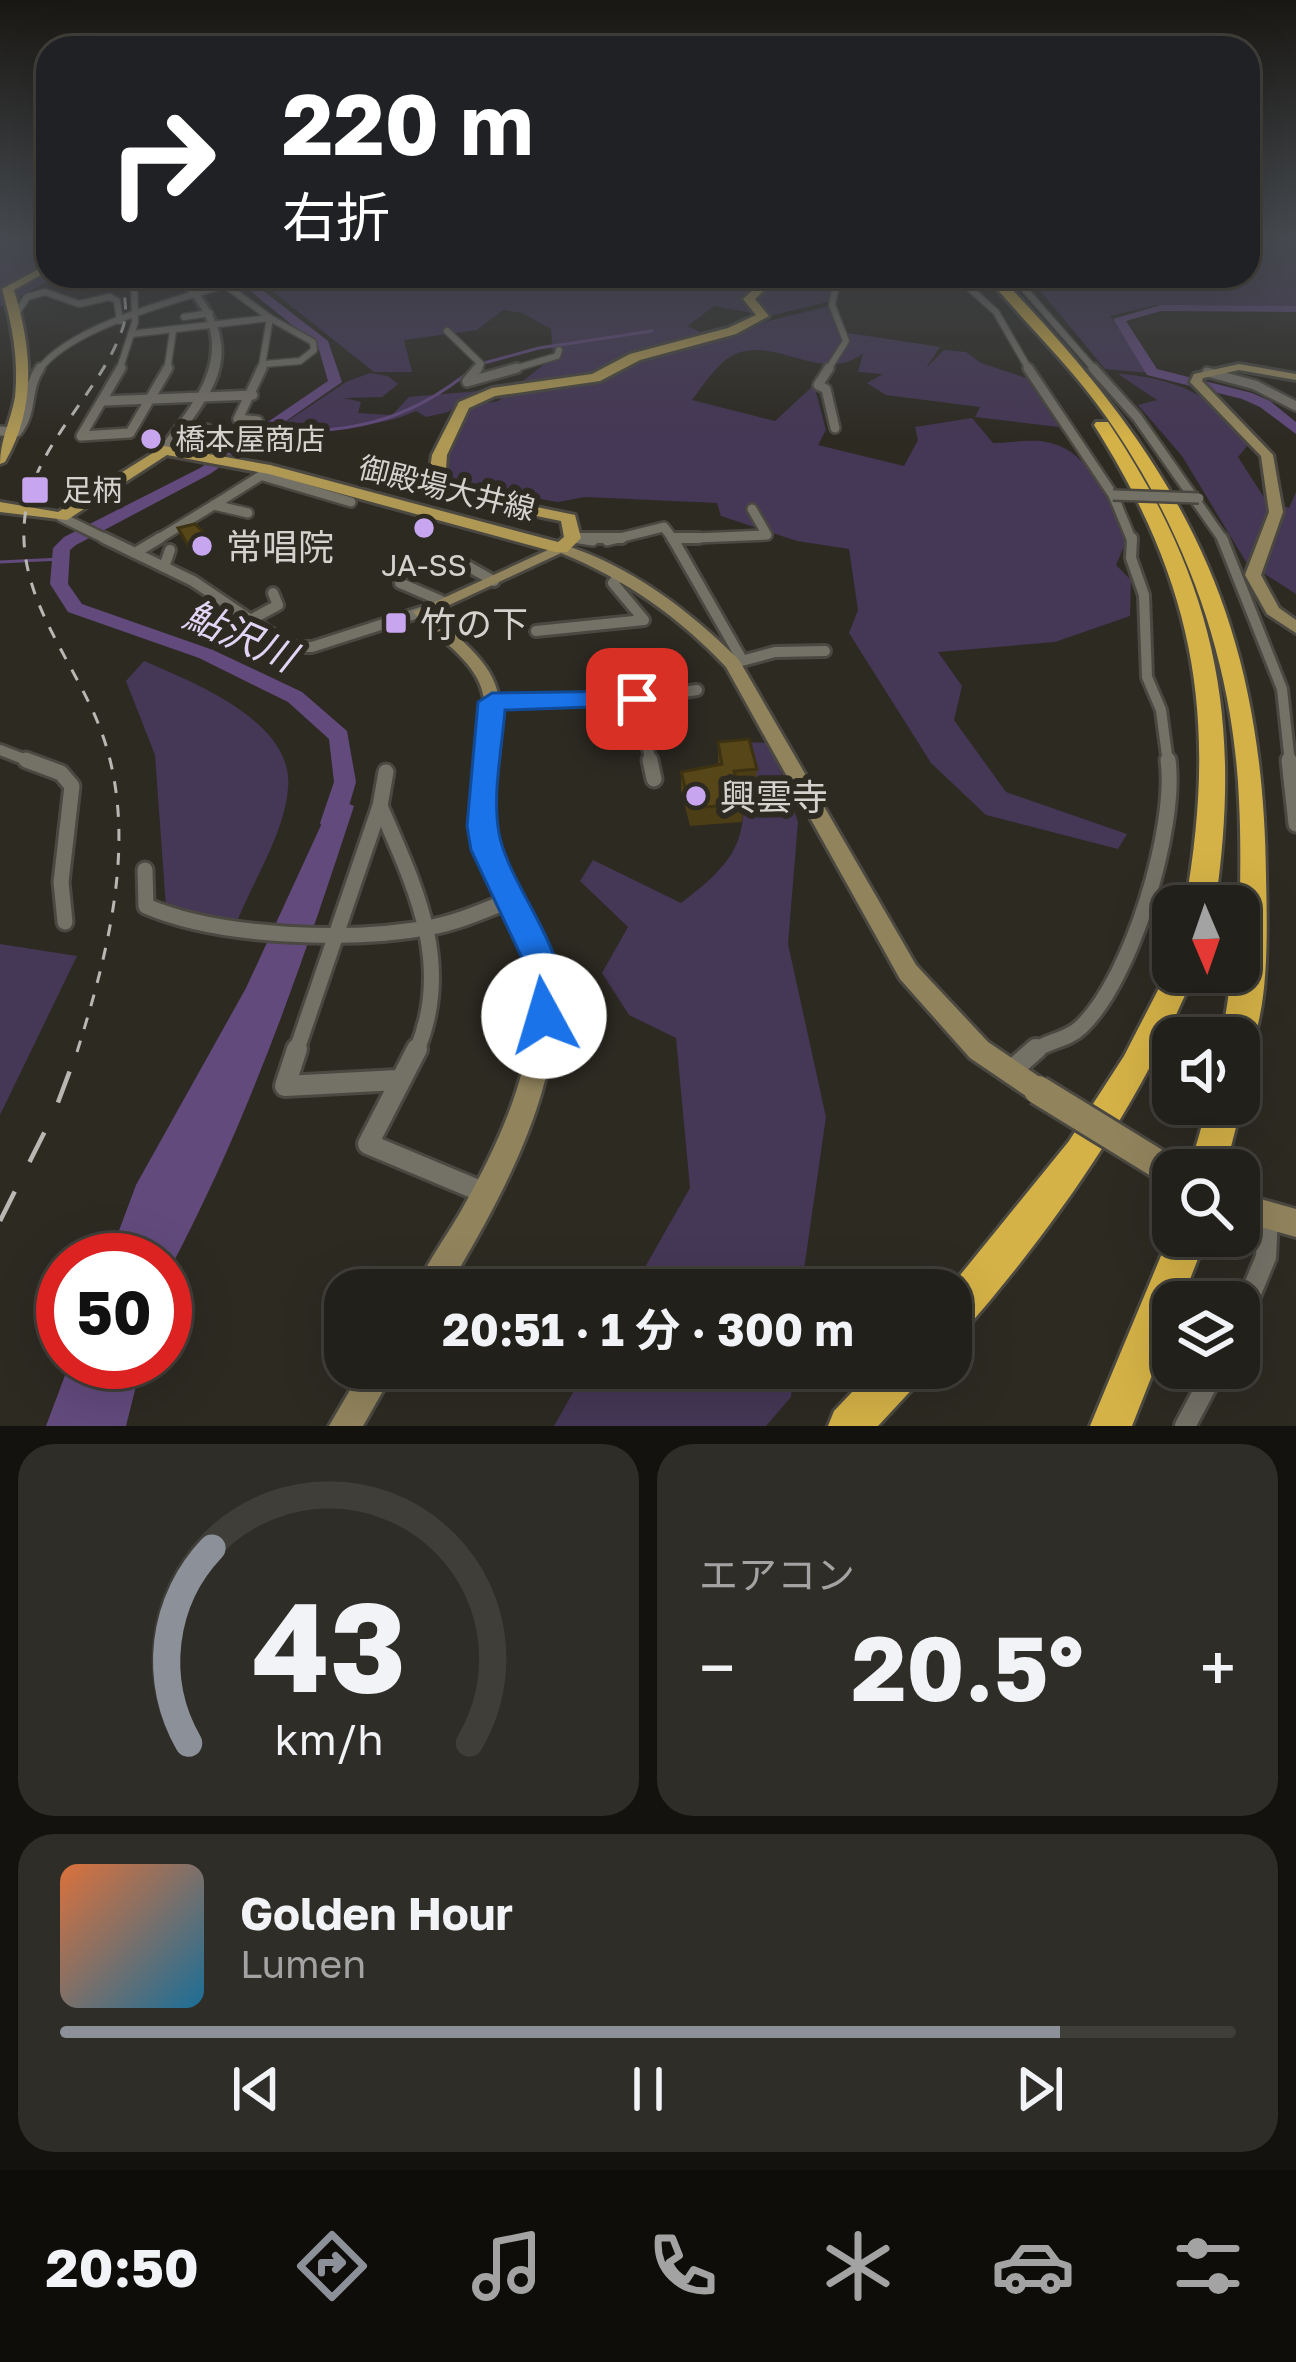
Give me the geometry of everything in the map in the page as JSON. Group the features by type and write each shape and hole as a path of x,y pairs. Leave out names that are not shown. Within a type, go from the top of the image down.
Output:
{"highway":[{"path":"1003,305 1046,351 1112,440 1153,506 1188,586 1206,658 1216,764 1202,885"},
{"path":"1019,305 1077,367 1151,466 1198,550 1226,629 1246,726 1254,814 1241,1017"},
{"path":"972,1290 1077,1162 1139,1062 1170,993"},
{"path":"1111,1426 1179,1257"},
{"path":"849,1426 883,1389"}],"main road":[{"path":"0,459 24,402 14,305"},
{"name":"御殿場大井線","path":"164,450 210,456 567,543 568,518 459,496 438,486 435,476 443,449 464,405 493,392 595,378 635,357 732,331 763,316 754,305"},
{"path":"1296,376 1239,367 1201,378 1267,455 1276,512 1253,575 1273,611 1296,628"},
{"path":"0,507 66,521 164,450"},
{"path":"442,1269 486,1193 522,1110 544,1016 538,956 487,850 482,826 492,702 486,679 432,607 567,543 708,636 737,661 908,972 950,1022 1038,1090 1152,1160"},
{"path":"345,1426 368,1389"}],"street":[{"path":"16,314 23,305"},
{"path":"118,305 120,321"},
{"path":"135,305 126,365 81,436 130,433 156,398 170,363 173,331"},
{"path":"8,432 32,400 28,385 52,351 169,305"},
{"path":"164,450 205,396 218,364 212,319 204,305"},
{"path":"252,305 309,338 315,348 301,362 264,364"},
{"path":"832,305 844,350 818,385 826,389 835,428"},
{"path":"988,305 1113,495 1132,538 1131,558 1144,595 1147,677 1161,710 1171,784 1166,837 1126,956 1084,1025 1065,1039 1039,1046 1011,1071"},
{"path":"1040,305 1199,498 1220,532 1282,689 1296,824"},
{"path":"148,333 157,309"},
{"path":"184,317 270,318"},
{"path":"258,421 238,419 264,364 270,318"},
{"path":"130,334 173,331 212,319"},
{"path":"447,331 480,364 467,382 557,356 559,350"},
{"path":"1201,378 1255,385 1296,406"},
{"path":"103,400 253,395"},
{"path":"180,430 207,429"},
{"path":"135,553 181,531 226,494 266,473 351,502"},
{"path":"1113,495 1199,498"},
{"path":"214,506 248,513"},
{"path":"673,538 766,535 752,509"},
{"path":"66,521 164,567 254,618 291,647 313,646 432,607"},
{"path":"567,543 615,544 664,527 737,661 825,651"},
{"path":"164,567 170,550"},
{"path":"462,563 494,581"},
{"path":"536,631 644,620 613,583 619,576"},
{"path":"400,583 432,607"},
{"path":"254,618 278,605 273,592"},
{"path":"492,702 637,699 698,690"},
{"path":"637,699 654,778"},
{"path":"0,750 61,773 71,786 62,882 65,922"},
{"path":"386,772 380,806 328,931 285,1086 398,1080"},
{"path":"380,806 430,927 437,966 420,1044 368,1144 486,1193"},
{"path":"145,870 146,906 160,916 248,926 328,931 430,927 511,900"},
{"path":"1256,1281 1266,1257 1261,1214"},
{"path":"1186,1426 1205,1389"}],"shaded area":[{"path":"289,305 817,305 770,316 714,306 688,326 708,336 829,306 842,332 940,347 926,368 944,350 966,352 981,363 1026,378 1059,427 975,417 980,407 886,395 867,383 883,374 858,372 863,353 828,364 774,352 739,353 718,367 692,400 775,421 814,385 826,430 818,445 904,466 918,440 915,427 972,418 993,443 1051,443 1078,457 1107,496 1128,537 1116,565 1131,580 1130,616 1055,642 938,652 962,686 954,720 1006,792 1127,834 1118,849 986,815 931,763 849,633 858,610 849,549 797,541 721,516 717,503 585,497 558,502 445,483 444,462 469,406 498,401 553,357 551,329 522,313 503,310 477,330 404,340 412,372 374,372"},
{"path":"1052,305 1296,305 1296,311 1156,305 1110,316 1149,373 1105,369"},
{"path":"370,373 388,376 398,384 382,397 344,398 361,402 358,413 392,415 409,397 478,391 448,412 426,417 416,411 315,433 300,438 300,447 237,455 346,382"},
{"path":"1118,374 1156,379 1210,402 1249,444 1238,457 1265,499 1289,508 1296,492 1296,594 1246,562 1182,456 1138,405 1157,400"},
{"path":"144,661 238,708 276,744 286,765 288,789 281,822 238,919 181,916 166,907 155,755 126,681"},
{"path":"739,742 771,743 798,822 788,944 826,1117 804,1269 644,1269 690,1188 676,1038 629,1015 602,973 628,927 580,881 593,860 681,903 733,851 740,834"},
{"path":"334,797 354,806 270,1046 188,1233 118,1233 136,1185 246,988"},
{"path":"0,944 77,956 0,1115"},
{"path":"60,1389 111,1389 98,1426 46,1426"},
{"path":"575,1389 792,1389 791,1397 766,1426 554,1426"}],"building":[{"path":"195,524 207,541 190,549 178,528"},
{"path":"749,739 757,769 734,771 743,804 691,808 681,772 722,764 718,742"}],"waterway":[{"name":"鮎沢川","path":"274,305 324,344 335,382 205,471 70,541 62,548 59,584 75,608 206,654 295,697 339,736 345,782 332,823"},
{"path":"1296,309 1161,308 1119,319 1152,372 1247,396 1281,415 1296,430"},
{"path":"484,363 539,348 652,331"},
{"path":"259,433 321,431 374,422 424,402 475,367"},
{"path":"0,562 61,559"},
{"name":"鮎沢川","path":"107,1426 117,1389"}],"railway":[{"path":"77,1051 109,932 119,849 118,808 100,728 37,600 24,545 25,516 41,466 112,354 124,324 125,305"},
{"path":"0,1221 54,1113 77,1051"}],"place":[{"name":"橋本屋商店","path":"151,439"},
{"name":"足柄","path":"35,490"},
{"name":"JA-SS","path":"424,528"},
{"name":"常唱院","path":"202,546"},
{"name":"竹の下","path":"396,623"},
{"name":"興雲寺","path":"696,796"}],"route":[{"path":"544,1016 538,956 487,850 482,826 492,702 637,699"}]}
